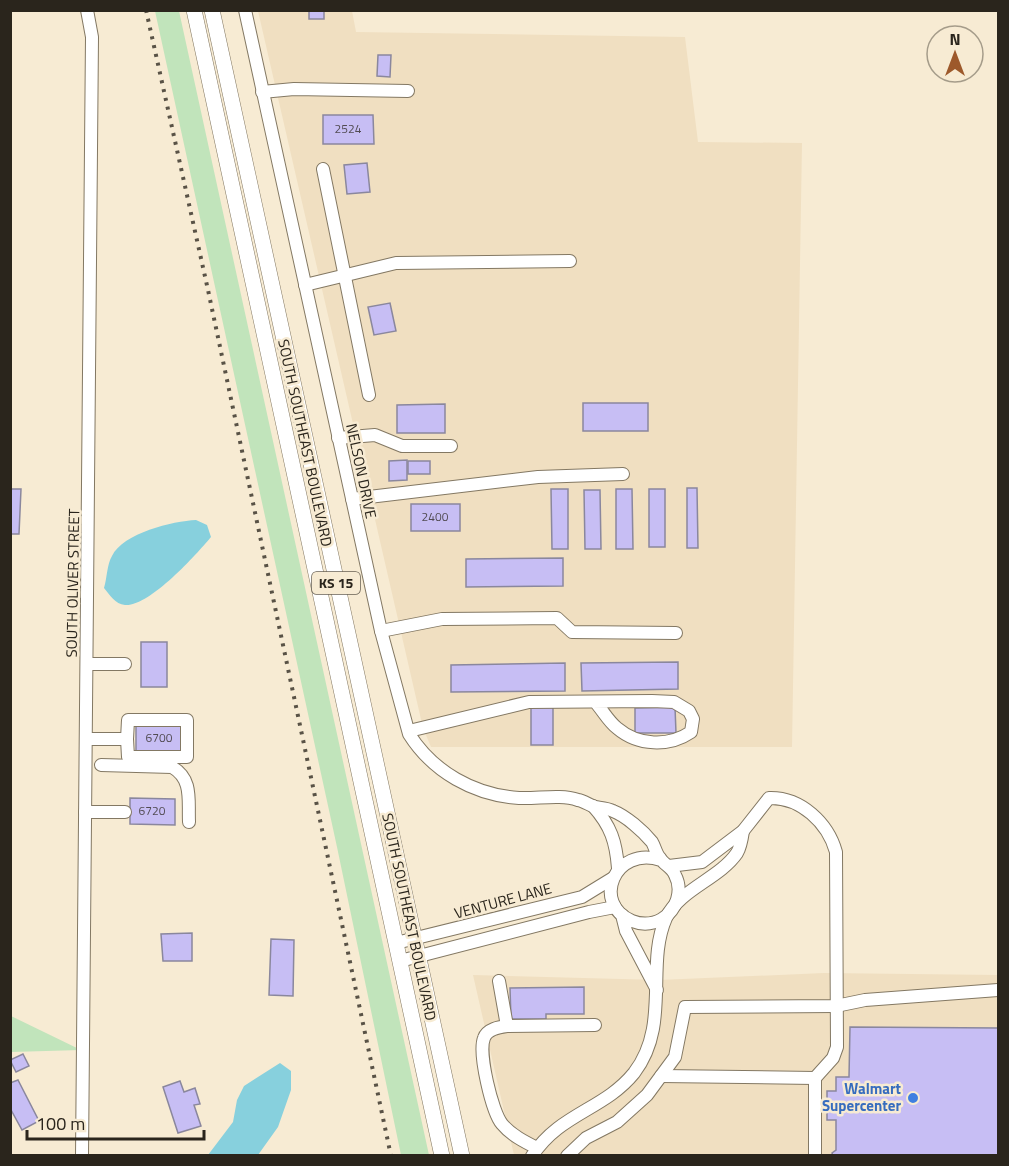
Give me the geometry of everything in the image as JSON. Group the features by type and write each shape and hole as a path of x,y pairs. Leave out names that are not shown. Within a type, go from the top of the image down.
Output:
{"main road":[{"name":"SOUTH SOUTHEAST BOULEVARD","path":"194,10 442,1155"},
{"name":"SOUTH SOUTHEAST BOULEVARD","path":"212,10 462,1155"}],"street":[{"name":"SOUTH OLIVER STREET","path":"82,1155 92,37 87,10"},
{"name":"NELSON DRIVE","path":"245,10 381,631 409,731 419,749 433,763 469,787 516,798 577,799 613,811 630,822 652,842 665,863"},
{"path":"262,92 294,89 408,91"},
{"path":"323,169 342,276 369,395"},
{"path":"305,285 396,263 570,261"},
{"path":"338,438 375,435 402,446 451,446"},
{"path":"352,500 538,477 623,474"},
{"path":"381,631 442,619 534,617 557,618 572,632 676,633"},
{"path":"87,664 125,664"},
{"path":"409,731 529,702 674,702 689,711 693,719 691,732 679,740 660,744 636,739 617,728 596,703"},
{"path":"85,767 128,758 187,757 187,720 128,720 128,758"},
{"path":"86,739 128,739"},
{"path":"101,765 172,767 180,772 187,781 189,822"},
{"path":"616,873 638,856 665,863 702,862 743,831 769,798 778,798 804,808 828,833 836,852 837,1047 833,1058 815,1078 815,1155"},
{"path":"593,806 605,819 616,841 616,873 612,898 626,931 657,990"},
{"path":"85,812 125,812"},
{"path":"619,911 640,923 659,921 737,853 743,831"},
{"path":"595,1025 507,1026 490,1031 484,1036 482,1047 490,1094 503,1126 534,1152 561,1124 608,1097 635,1071 651,1036 657,990 660,935 668,915 675,907 679,885 665,863"},
{"name":"VENTURE LANE","path":"396,943 582,897 616,873"},
{"name":"VENTURE LANE","path":"400,961 589,912 619,911"},
{"path":"499,981 507,1026"},
{"path":"567,1155 586,1138 617,1122 635,1108 661,1076 675,1057 685,1007 837,1006 865,1000 999,990"},
{"path":"661,1076 815,1078"}],"shaded area":[{"path":"258,11 352,11 356,32 685,37 698,142 802,143 792,747 431,747 423,728"},
{"path":"824,973 998,975 998,1155 514,1155 473,975 659,980"}],"green space":[{"path":"155,11 179,11 429,1155 401,1155 337,847"},
{"path":"11,1016 81,1050 11,1052"}],"water":[{"path":"196,520 207,525 211,537 195,556 159,589 146,598 125,605 116,601 104,588 112,556 127,541 162,526"},
{"path":"280,1063 291,1071 291,1090 278,1127 258,1155 208,1155 233,1122 237,1100 244,1086"}],"building":[{"path":"309,10 324,10 324,19 309,19"},
{"path":"378,55 391,55 390,77 377,76"},
{"path":"323,115 373,115 374,144 323,144"},
{"path":"367,163 370,192 347,194 344,165"},
{"path":"390,303 396,331 374,335 368,307"},
{"path":"583,403 648,403 648,431 583,431"},
{"path":"445,404 445,433 397,433 397,405"},
{"path":"407,460 407,480 389,481 389,461"},
{"path":"408,461 430,461 430,474 408,474"},
{"path":"687,488 697,488 698,548 687,548"},
{"path":"10,489 21,489 19,534 10,534"},
{"path":"551,489 568,489 568,549 552,549"},
{"path":"616,489 632,489 633,549 616,549"},
{"path":"649,489 665,489 665,547 649,547"},
{"path":"584,490 600,490 601,549 585,549"},
{"path":"411,504 460,504 460,531 411,531"},
{"path":"563,558 563,586 466,587 466,559"},
{"path":"141,642 167,642 167,687 141,687"},
{"path":"678,662 678,689 582,691 581,663"},
{"path":"565,663 565,691 451,692 451,665"},
{"path":"531,707 553,707 553,745 531,745"},
{"path":"675,707 676,733 635,733 635,708"},
{"path":"136,725 181,725 181,751 136,751"},
{"path":"130,798 175,799 175,825 130,824"},
{"path":"192,933 192,961 163,961 161,934"},
{"path":"271,939 294,940 293,996 269,995"},
{"path":"584,987 584,1014 546,1014 546,1019 511,1019 510,988"},
{"name":"Walmart Supercenter","path":"850,1027 998,1028 998,1156 833,1156 832,1153 836,1150 836,1120 827,1120 827,1091 836,1091 836,1077 849,1077"},
{"path":"23,1054 29,1066 16,1072 10,1060"},
{"path":"18,1080 39,1121 22,1130 10,1108 10,1083"},
{"path":"180,1081 184,1092 195,1088 200,1104 194,1105 201,1126 178,1133 163,1087"}],"railway":[{"path":"146,10 208,290 391,1156"}],"place":[{"name":"Walmart Supercenter","path":"913,1098"}]}
